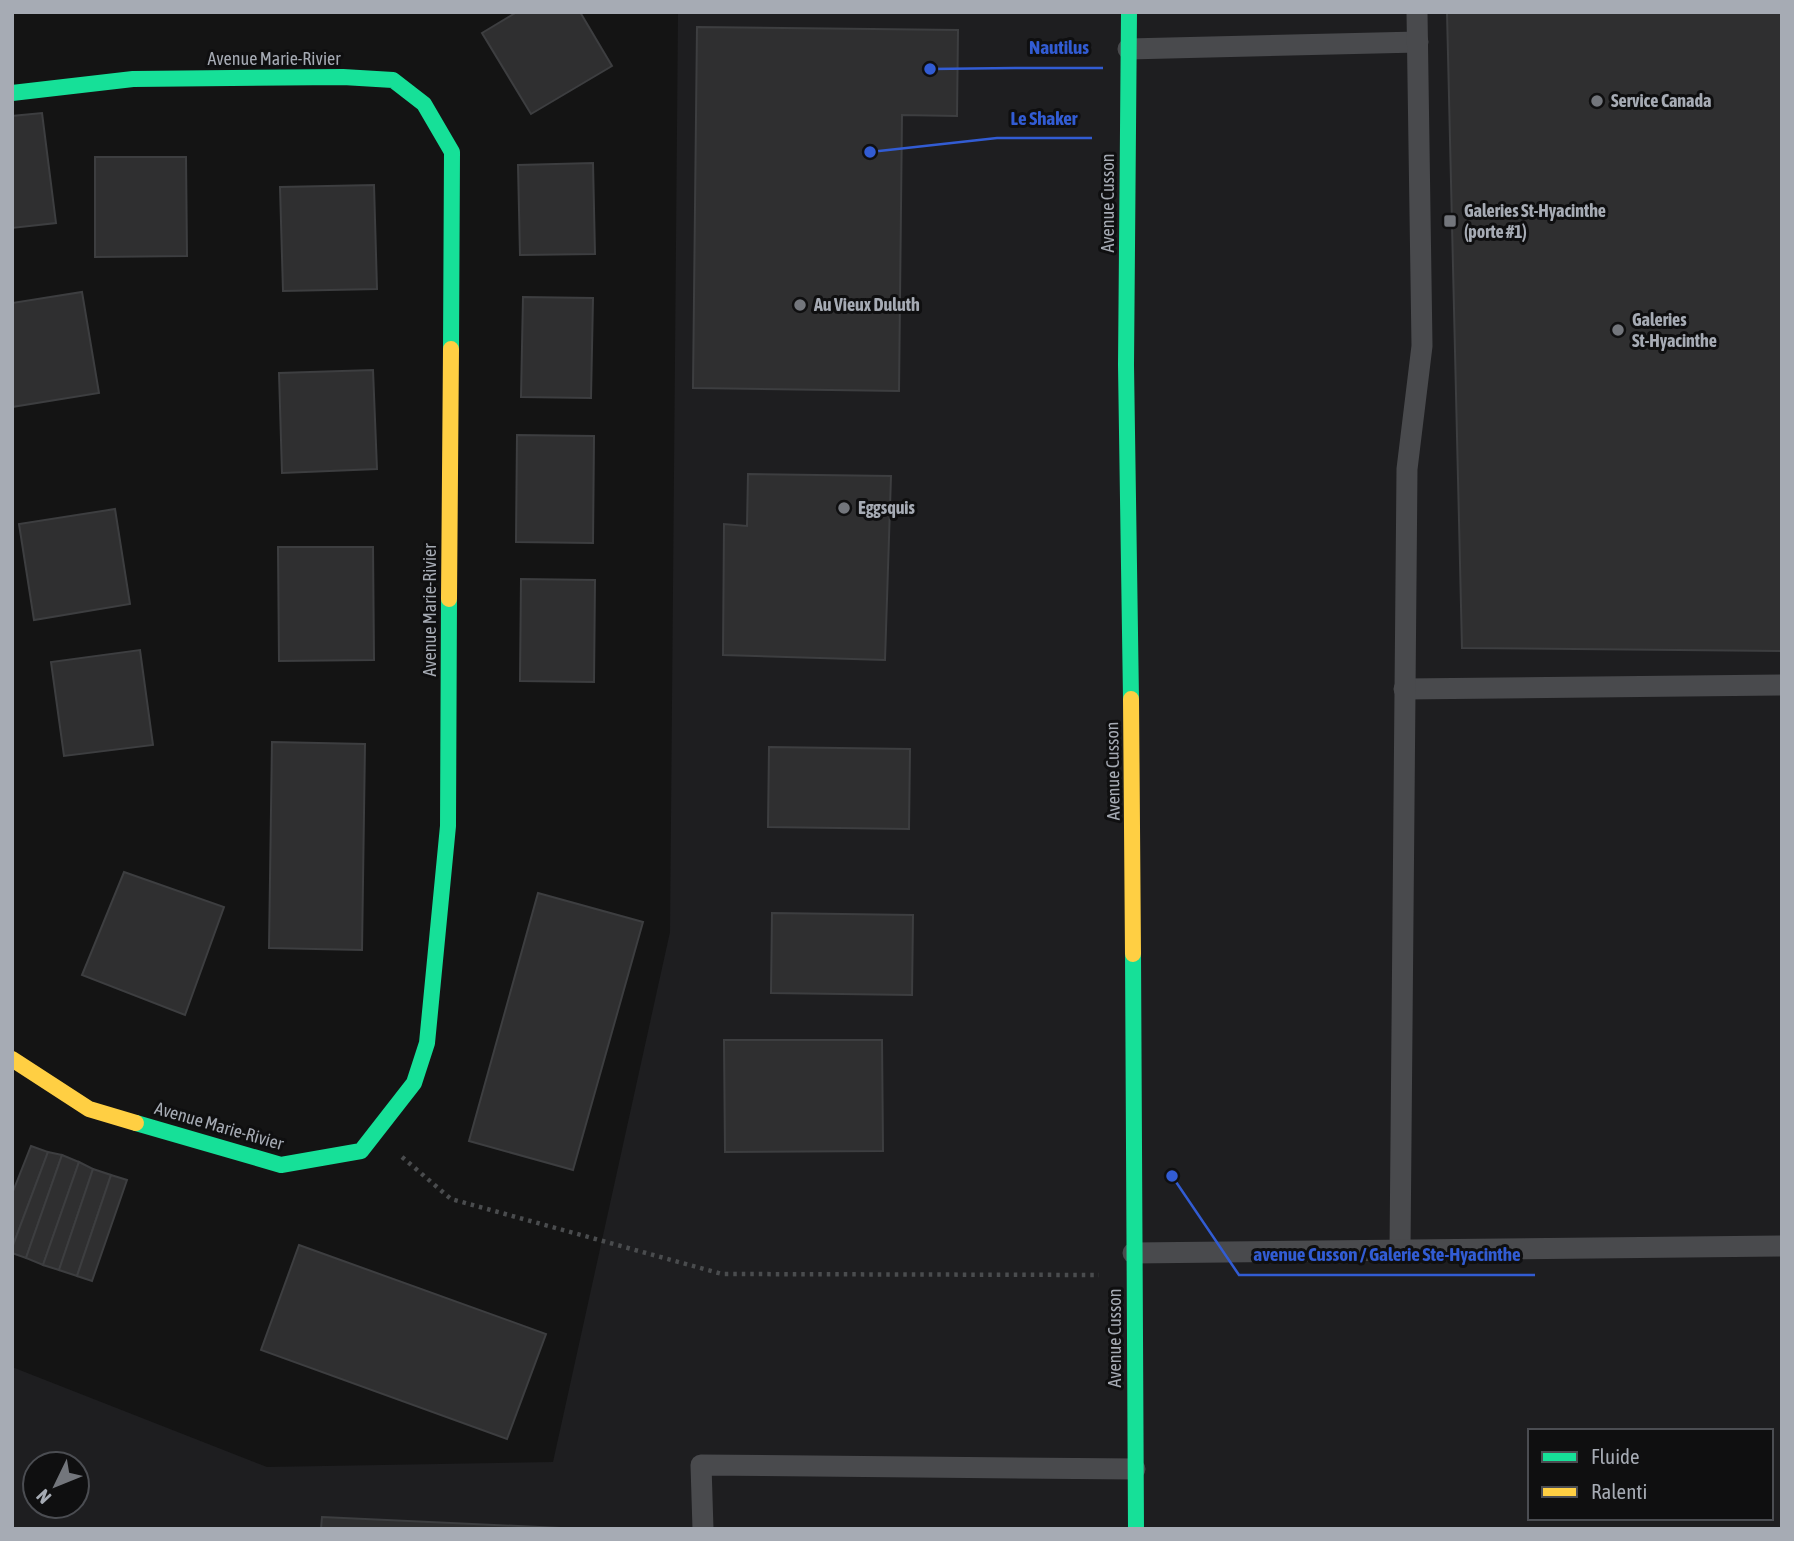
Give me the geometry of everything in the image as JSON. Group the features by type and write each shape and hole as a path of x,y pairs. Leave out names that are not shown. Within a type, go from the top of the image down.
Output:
{"street":[{"name":"Avenue Cusson","path":"1129,12 1126,365 1133,844 1136,1529"},
{"name":"Avenue Marie-Rivier","path":"12,93 133,79 343,77 393,80 424,104 452,152 448,826 427,1043 414,1083 361,1151 281,1165 89,1109 12,1059"}],"lane":[{"path":"1400,1251 1407,469 1422,346 1418,12"},
{"path":"1128,49 1418,42"},
{"path":"1404,690 1782,685"},
{"path":"1133,1253 1782,1246"},
{"path":"703,1529 701,1465 1135,1469"}],"path":[{"path":"375,1133 451,1199 722,1274 1134,1275"}],"shaded area":[{"path":"678,12 1782,12 1782,1529 12,1529 12,1367 267,1467 553,1462 670,932"}],"building":[{"path":"517,12 580,12 612,66 531,114 482,33"},
{"name":"Galeries St-Hyacinthe","path":"1447,12 1782,12 1782,651 1462,648"},
{"path":"697,27 958,30 957,116 902,115 899,391 693,388"},
{"path":"42,113 56,223 12,228 12,116"},
{"path":"95,157 186,157 187,256 95,257"},
{"path":"593,163 595,254 520,255 518,165"},
{"path":"374,185 377,289 283,291 280,187"},
{"path":"82,292 99,393 12,407 12,303"},
{"path":"523,297 593,298 591,398 521,397"},
{"path":"373,370 377,469 282,473 279,373"},
{"path":"517,435 594,436 593,543 516,542"},
{"path":"748,474 891,476 885,660 723,655 724,524 747,526"},
{"path":"115,509 130,604 34,620 19,524"},
{"path":"278,547 373,547 374,660 279,661"},
{"path":"521,579 595,580 594,682 520,681"},
{"path":"140,650 153,745 64,756 51,662"},
{"path":"272,742 365,744 362,950 269,948"},
{"path":"769,747 910,749 909,829 768,827"},
{"path":"124,872 224,907 185,1015 82,975"},
{"path":"538,893 643,922 573,1170 469,1141"},
{"path":"772,913 913,915 912,995 771,993"},
{"path":"724,1040 882,1040 883,1151 725,1152"},
{"path":"31,1146 48,1152 12,1248 12,1194"},
{"path":"48,1152 62,1155 26,1258 12,1253 12,1248"},
{"path":"62,1155 79,1162 43,1265 26,1258"},
{"path":"79,1162 93,1169 59,1270 43,1265"},
{"path":"93,1169 111,1175 77,1276 59,1270"},
{"path":"111,1175 127,1180 92,1281 77,1276"},
{"path":"299,1245 546,1334 507,1439 261,1350"},
{"path":"322,1517 582,1529 321,1529"}],"traffic: fast":[{"path":"1129,12 1126,365 1131,699"},
{"path":"12,93 133,79 343,77 393,80 424,104 452,152 451,349"},
{"path":"136,1123 281,1165 361,1151 414,1083 427,1043 448,826 449,599"},
{"path":"1133,954 1136,1529"}],"traffic: slow":[{"path":"449,599 451,349"},
{"path":"1131,699 1133,954"},
{"path":"12,1059 89,1109 136,1123"}],"place":[{"name":"Nautilus","path":"930,69"},
{"name":"Service Canada","path":"1597,101"},
{"name":"Le Shaker","path":"870,152"},
{"name":"Galeries St-Hyacinthe (porte #1)","path":"1450,221"},
{"name":"Au Vieux Duluth","path":"800,305"},
{"name":"Galeries St-Hyacinthe","path":"1618,330"},
{"name":"Eggsquis","path":"844,508"},
{"name":"avenue Cusson / Galerie Ste-Hyacinthe","path":"1172,1176"}]}
